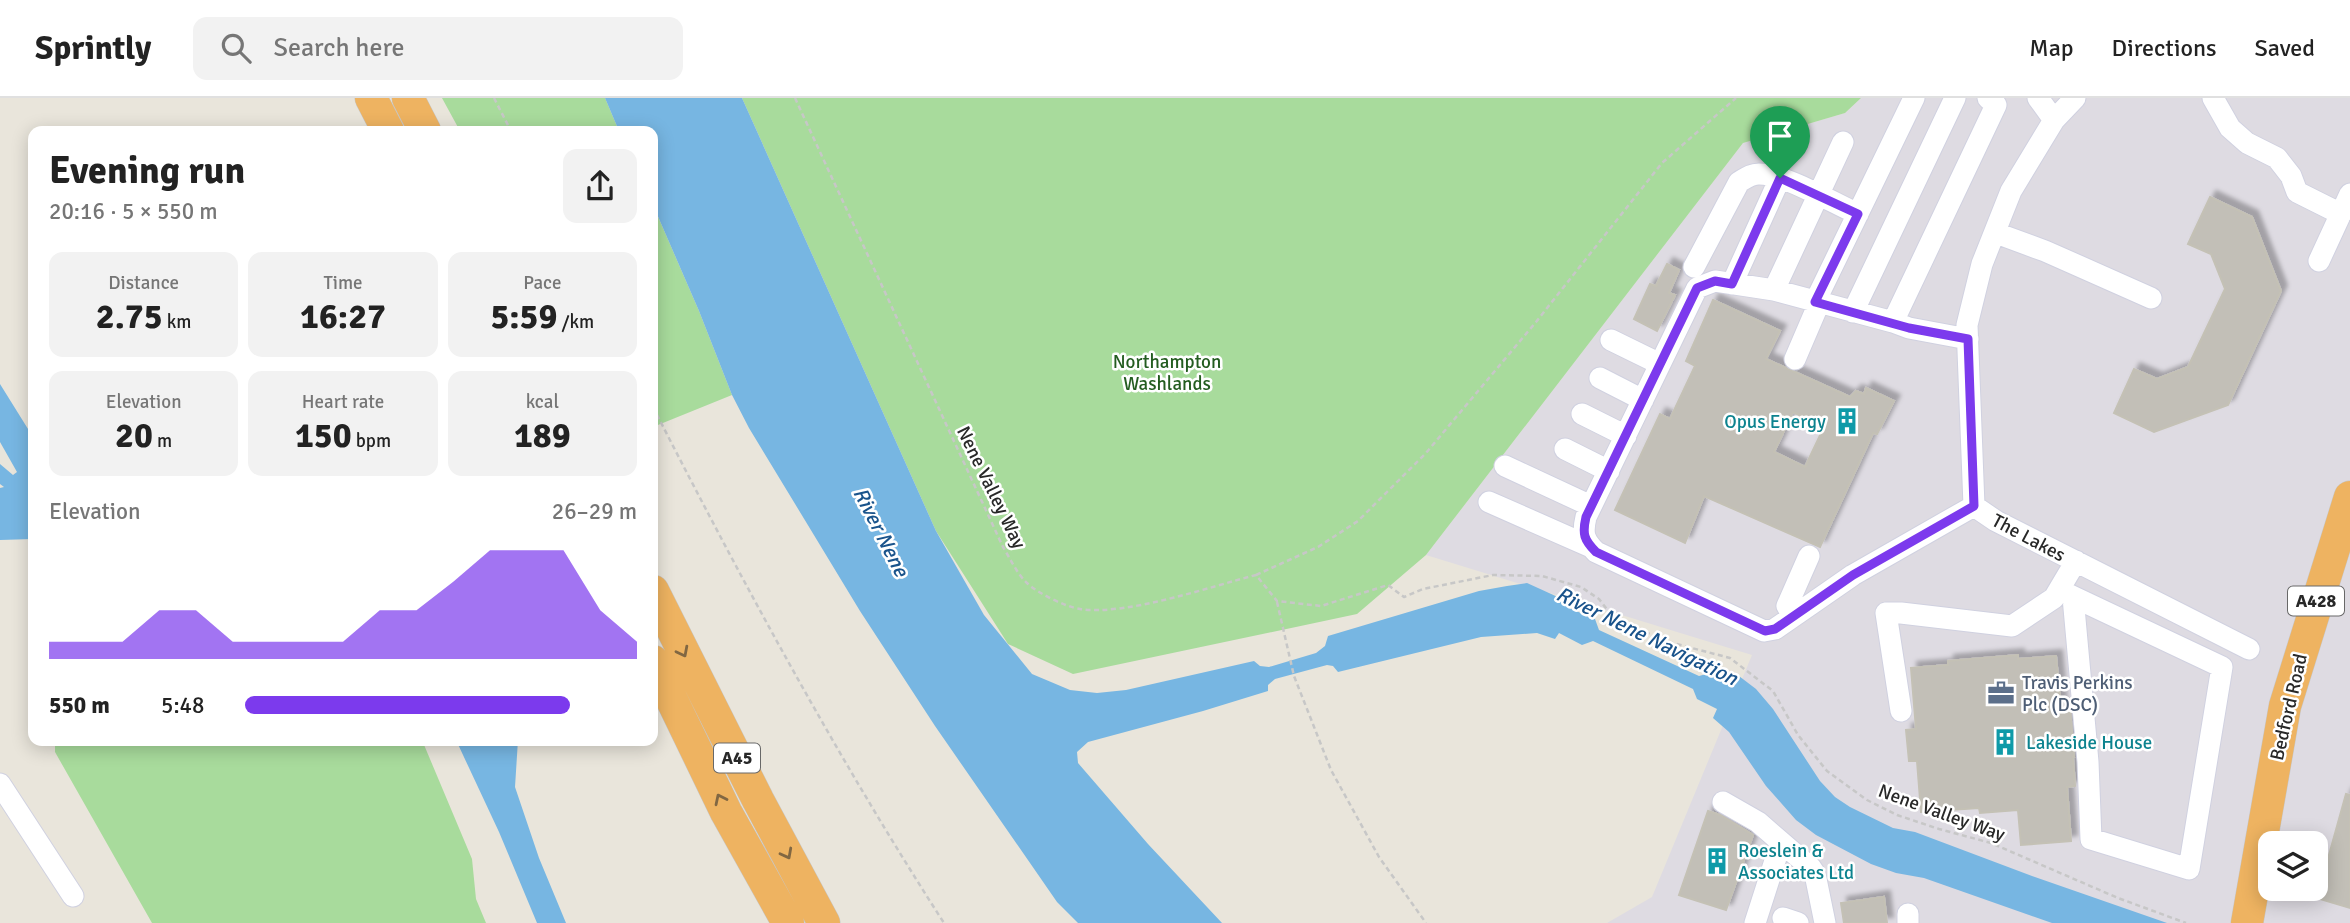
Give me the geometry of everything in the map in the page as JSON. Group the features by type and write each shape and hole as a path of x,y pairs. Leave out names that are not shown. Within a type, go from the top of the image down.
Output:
{"highway":[{"path":"371,98 385,126"},
{"path":"408,98 422,126"},
{"name":"Bedford Road","path":"2247,922 2284,706 2350,497"},
{"name":"A45","path":"658,601 758,800 824,923"},
{"name":"A45","path":"658,671 726,811 788,923"}],"street":[{"path":"1795,359 1817,302 1914,98"},
{"path":"1853,312 1955,98"},
{"path":"1893,322 1996,105 1988,98"},
{"path":"2038,98 2053,120"},
{"name":"The Lakes","path":"2074,98 2053,120 2011,191 1982,264 1967,325 1974,506 1996,521 2249,649"},
{"path":"2213,98 2230,128 2247,144 2277,158 2291,176 2297,192 2341,214"},
{"path":"1773,290 1843,142"},
{"path":"1694,267 1739,182 1749,175 1758,173 1780,178 1858,214"},
{"path":"1732,284 1780,178"},
{"path":"2319,261 2350,194"},
{"path":"1996,233 2045,251 2151,298"},
{"path":"1968,339 1909,328 1773,290 1715,281 1697,288 1591,506 1582,532 1586,542 1596,552 1765,631 1775,629 1853,575 1974,506"},
{"path":"1611,340 1660,364"},
{"path":"1600,378 1643,400"},
{"path":"1582,414 1626,436"},
{"path":"1565,449 1609,471"},
{"path":"1505,466 1591,506"},
{"path":"1489,502 1591,547"},
{"path":"1794,615 1787,606 1809,556"},
{"path":"1901,711 1886,614 1901,613 2012,625 2066,593 2222,667 2189,869 2091,839 2088,762 2066,593 2076,561"},
{"path":"0,784 73,897"},
{"path":"1723,803 1758,822 1811,868 1815,874 1825,923"},
{"path":"1755,923 1781,842"}],"path":[{"path":"494,98 508,126"},
{"name":"Nene Valley Way","path":"795,98 1003,547 1027,583 1052,599 1079,609 1107,610 1147,603 1256,575 1318,548 1358,521 1426,453 1536,322 1662,163 1736,98"},
{"path":"658,417 774,639 892,842 944,923"},
{"path":"1256,575 1277,601 1294,676 1331,770 1380,858 1426,923"},
{"name":"Nene Valley Way","path":"1277,601 1321,606 1388,585 1404,597 1423,589 1493,575 1542,576 1581,587 1599,599 1609,612 1626,624 1669,642 1730,658 1773,691 1798,735 1827,771 1867,800 1897,815 1990,843 2118,898 2186,923"}],"shaded area":[{"path":"1861,98 2350,98 2350,923 1607,923 1652,897 1752,655 1426,555 1743,143 1845,113"}],"green space":[{"path":"442,98 605,98 617,126 457,126"},
{"name":"Northampton Washlands","path":"742,98 1861,98 1845,113 1743,143 1426,555 1357,614 1073,674 1008,644 936,531"},
{"path":"658,217 699,311 732,395 658,425"},
{"path":"55,746 425,746 472,859 476,899 486,923 152,923 55,752"}],"water":[{"name":"River Nene","path":"605,98 742,98 936,531 984,615 1032,674 1070,690 1097,693 1126,690 1254,661 1260,666 1269,667 1316,653 1325,646 1328,636 1479,591 1527,583 1571,603 1569,608 1595,619 1599,630 1699,676 1710,673 1729,684 1735,673 1756,689 1773,709 1820,781 1835,797 1850,807 1893,828 1915,832 2167,923 2052,923 1924,878 1896,873 1871,864 1816,835 1796,820 1766,786 1729,732 1713,718 1717,709 1697,699 1693,689 1593,641 1582,645 1559,633 1555,639 1537,633 1481,637 1338,672 1333,666 1327,665 1275,679 1268,685 1268,691 1088,742 1077,752 1078,763 1148,844 1222,923 1078,923 1057,902 935,726 860,611 749,428 732,395 658,217 658,126 617,126"},
{"path":"0,384 28,429 28,539 0,540 0,488 4,487 0,484 0,464 13,475 17,472 0,442"},
{"path":"459,746 518,746 515,787 539,858 566,923 537,923"}],"building":[{"path":"2210,197 2252,217 2281,291 2228,405 2154,432 2114,413 2134,369 2157,379 2188,367 2225,289 2211,254 2188,244"},
{"path":"1667,264 1679,270 1669,293 1675,295 1657,331 1634,319 1650,284 1656,286"},
{"name":"Opus Energy","path":"1713,300 1780,331 1766,359 1850,397 1856,391 1864,394 1866,388 1894,401 1877,434 1873,433 1820,547 1704,496 1685,543 1615,510 1660,414 1670,419 1695,366 1686,361","holes":["1793,412 1824,427 1805,467 1774,452"]},
{"name":"Lakeside House","path":"2018,655 2018,659 2056,656 2061,708 2070,708 2074,757 2075,786 2067,787 2071,841 2021,845 2018,810 1980,813 1979,808 1921,812 1917,761 1909,761 1906,730 1916,729 1911,668 1948,665 1948,661"},
{"path":"2346,794 2350,795 2350,908 2327,901 2328,859"},
{"name":"Roeslein & Associates Ltd","path":"1708,811 1720,815 1753,835 1726,910 1679,895"},
{"path":"1884,897 1887,923 1844,923 1841,903"}],"place":[{"name":"Opus Energy","path":"1847,421"},
{"name":"Travis Perkins Plc (DSC)","path":"2001,693"},
{"name":"Lakeside House","path":"2005,742"},
{"name":"Roeslein & Associates Ltd","path":"1717,861"}],"route":[{"path":"1780,178 1858,214 1815,302 1909,328 1968,339 1974,506 1853,575 1775,629 1765,631 1596,552 1586,542 1582,532 1586,517 1697,288 1715,281 1732,284 1780,178"}],"water label":[{"name":"River Nene Navigation","path":"1647,636"}]}
